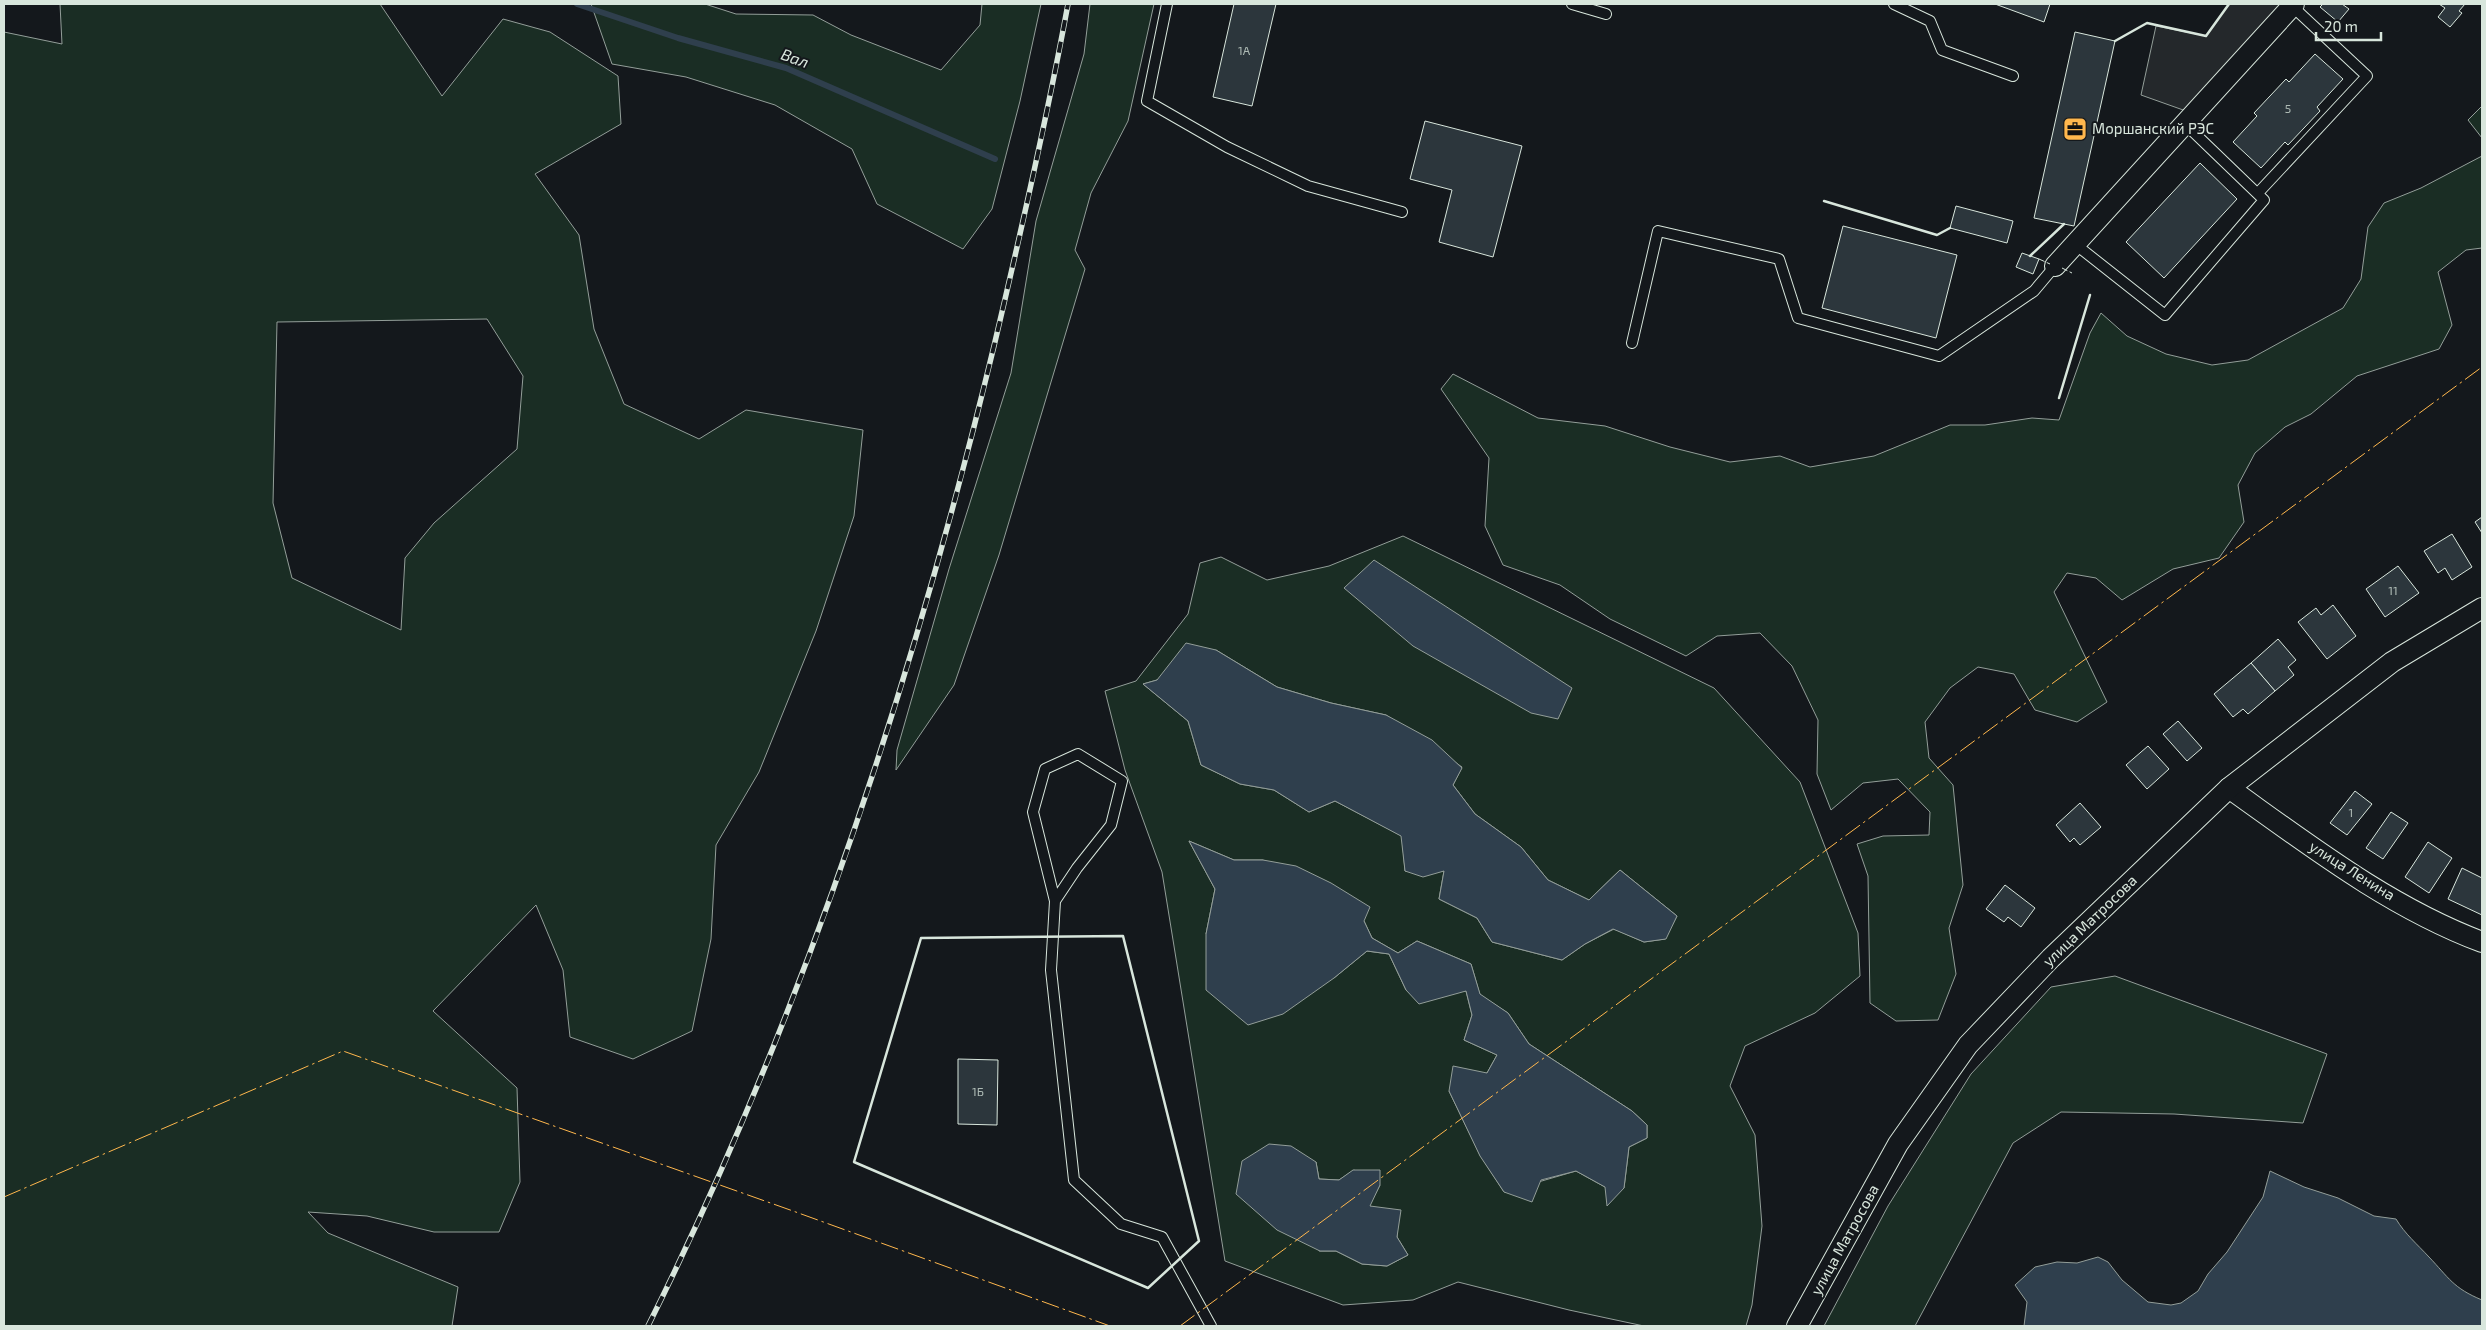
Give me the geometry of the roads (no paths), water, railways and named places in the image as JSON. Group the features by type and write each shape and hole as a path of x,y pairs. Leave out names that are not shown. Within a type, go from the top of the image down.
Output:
{"street":[{"path":"2056,266 2293,5"},
{"name":"улица Матросова","path":"1797,1326 1898,1144 1968,1044 2051,958 2229,788 2392,662 2482,608"},
{"name":"улица Ленина","path":"2229,788 2342,869 2451,930 2482,942"}],"lane":[{"path":"1167,4 1147,101 1227,147 1308,186 1402,212"},
{"path":"1572,4 1606,14"},
{"path":"1894,4 1930,21 1942,50 2013,76"},
{"path":"2258,193 2367,76 2293,5"},
{"path":"2075,244 2165,315 2264,200 2184,124"},
{"path":"1632,343 1658,231 1778,259 1798,318 1939,356 2034,291 2056,266"},
{"path":"1055,901 1077,868 1111,825 1122,781 1078,754 1044,769 1033,812 1055,901 1051,970 1074,1180 1121,1224 1162,1237 1211,1326"}],"water":[{"path":"1374,560 1572,688 1558,719 1531,713 1413,646 1344,588"},
{"path":"1186,643 1216,650 1277,687 1331,703 1386,715 1432,740 1462,768 1453,785 1475,814 1521,847 1548,880 1589,900 1620,870 1677,916 1666,939 1644,942 1613,929 1585,944 1562,960 1492,942 1477,918 1439,899 1444,871 1423,877 1405,871 1401,836 1335,801 1309,812 1274,790 1240,784 1201,765 1188,721 1143,684 1157,680"},
{"path":"1189,841 1234,860 1263,860 1296,866 1331,883 1370,907 1364,921 1372,938 1398,953 1417,941 1471,964 1480,994 1508,1013 1529,1044 1632,1111 1647,1125 1647,1138 1629,1147 1624,1188 1607,1206 1605,1187 1576,1171 1541,1180 1532,1202 1504,1192 1480,1156 1449,1091 1453,1066 1487,1073 1497,1055 1464,1040 1472,1015 1466,991 1419,1004 1406,990 1389,954 1367,951 1334,978 1283,1014 1248,1025 1206,990 1206,934 1215,889"},
{"path":"1269,1144 1291,1146 1316,1162 1319,1179 1339,1180 1353,1170 1380,1170 1380,1185 1370,1206 1401,1210 1397,1237 1408,1255 1387,1266 1362,1264 1336,1251 1320,1251 1277,1230 1236,1194 1242,1161"},
{"path":"2270,1171 2304,1187 2338,1198 2374,1216 2396,1219 2407,1234 2452,1282 2472,1296 2482,1300 2482,1326 2024,1326 2027,1302 2015,1285 2035,1267 2057,1262 2077,1263 2098,1257 2108,1262 2122,1280 2148,1302 2171,1305 2181,1303 2198,1291 2208,1274 2227,1252 2263,1197"}],"waterway":[{"name":"Вал","path":"577,4 678,38 786,68 995,159"}],"railway":[{"path":"648,1326 704,1208 756,1089 804,968 849,846 890,722 928,598 994,346 1033,175 1068,4"}],"place":[{"name":"Моршанский РЭС","path":"2075,129"}]}
